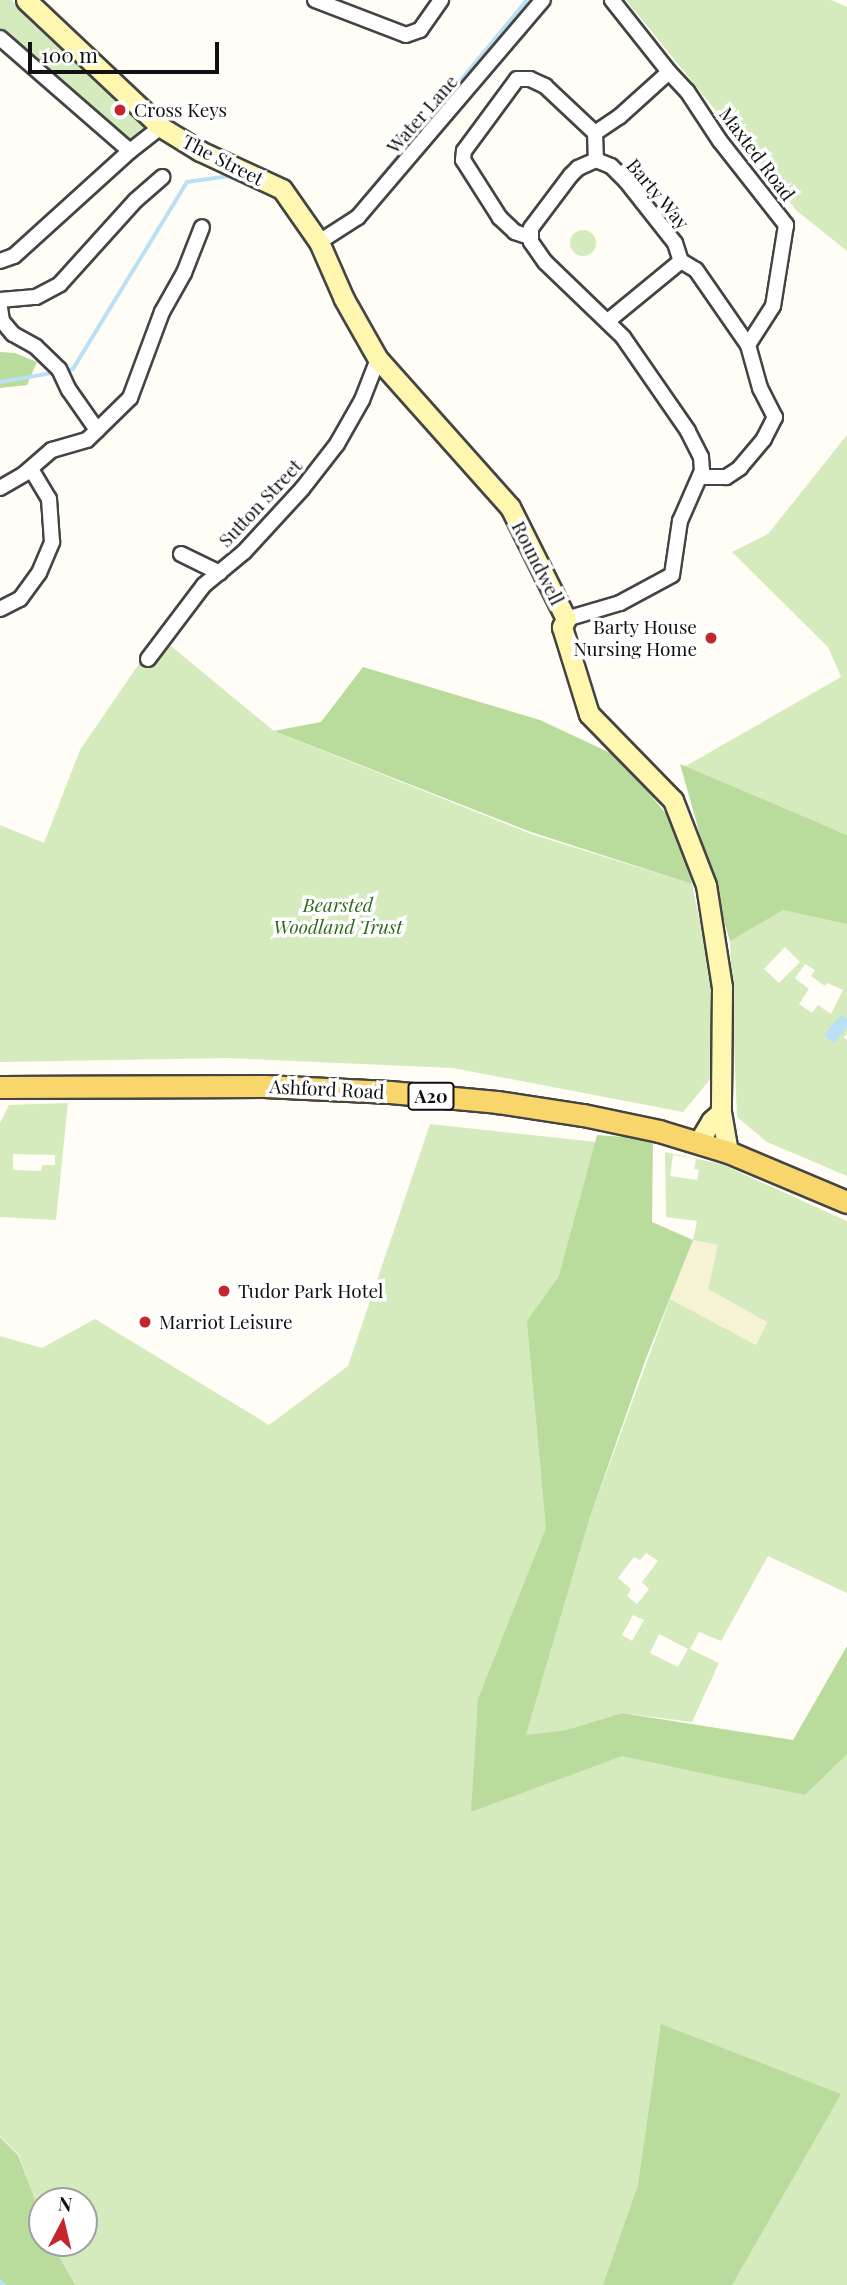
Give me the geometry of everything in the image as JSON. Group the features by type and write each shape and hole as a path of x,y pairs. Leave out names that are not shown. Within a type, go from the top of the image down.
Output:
{"main road":[{"name":"Ashford Road","path":"0,1087 207,1085 390,1093 546,1109 625,1124 728,1152 847,1202"}],"street":[{"name":"The Street","path":"26,0 161,127 200,151 282,189 320,242"},
{"path":"315,0 343,5 406,35 420,30 441,0"},
{"name":"Water Lane","path":"320,242 358,217 543,0"},
{"name":"Maxted Road","path":"612,0 687,91 720,141 786,225 772,306 748,345"},
{"path":"0,38 130,152"},
{"path":"595,133 619,117 669,72"},
{"path":"566,620 620,603 672,575 680,521 702,477 701,457 688,431 608,321 545,262 535,251 530,237 515,232 491,208 464,166 464,150 517,79 522,78 537,80 595,133 596,160"},
{"path":"0,261 14,256 161,127"},
{"name":"Barty Way","path":"530,237 531,228 578,168 596,160 611,166 626,181 675,243 681,261 608,321"},
{"path":"0,300 36,297 60,284 136,200 162,177"},
{"path":"0,488 31,469 52,450 87,440 130,398 162,312 184,273 202,227"},
{"name":"Roundwell","path":"320,242 344,299 378,359 510,507 566,620 562,627 589,715 673,800 706,885 722,988 722,1112 728,1152"},
{"path":"681,261 696,270 748,345 760,388 774,412 773,426 734,473 726,477 702,477"},
{"path":"0,308 2,321 13,334 36,347 59,369 69,390 97,430"},
{"name":"Sutton Street","path":"148,659 204,584 244,552 302,489 337,444 362,400 378,359"},
{"path":"0,609 20,599 39,573 52,542 49,499 31,469"},
{"path":"181,554 220,573"},
{"path":"698,1143 711,1121 722,1112"}],"shaded area":[{"path":"693,1240 718,1245 708,1289 767,1322 756,1345 670,1299"}],"green space":[{"path":"0,0 11,0 141,119 145,125 144,135 128,143 119,139 0,30"},
{"path":"626,0 831,0 847,7 847,251 797,211"},
{"path":"583,230 593,233 596,243 593,253 583,256 573,253 570,243 573,233"},
{"path":"0,352 15,353 37,362 27,385 0,388"},
{"path":"847,435 847,835 684,767 841,677 828,647 732,552 768,534"},
{"name":"Bearsted Woodland Trust","path":"171,646 274,731 531,834 692,884 715,995 717,1071 683,1112 453,1068 227,1058 0,1062 0,825 44,843 80,750 145,655 152,661"},
{"path":"363,667 540,720 619,757 677,827 692,884 531,832 274,731 321,722"},
{"path":"680,764 847,835 847,924 783,910 730,941"},
{"path":"697,825 847,919 847,1033 844,1037 847,1040 847,1176 767,1142 737,1117 730,941","holes":["785,947 800,962 779,983 764,969","805,964 815,970 811,976 825,986 827,983 843,990 831,1014 818,1005 812,1013 799,1004 809,989 795,978"]},
{"path":"68,1103 56,1220 0,1217 0,1123 9,1105","holes":["13,1154 55,1155 55,1165 42,1165 41,1171 13,1170"]},
{"path":"430,1124 642,1147 527,1731 590,1517 670,1299 756,1345 767,1322 708,1289 718,1245 693,1240 697,1221 666,1217 665,1152 721,1164 847,1221 847,1593 768,1556 721,1641 699,1632 690,1649 719,1663 692,1722 622,1713 566,1730 529,1735 790,1781 847,1714 847,2285 61,2285 52,2257 98,2257 98,2187 29,2187 19,2155 0,2136 0,1336 42,1348 95,1319 269,1425 348,1366","holes":["673,1155 696,1159 694,1169 699,1170 697,1180 670,1176","646,1553 658,1561 642,1582 649,1589 637,1604 627,1596 631,1589 618,1578 634,1557 640,1560","633,1615 644,1620 632,1641 622,1635","659,1634 688,1649 678,1667 650,1653"]},
{"path":"597,1135 653,1139 652,1222 693,1240 645,1361 590,1517 526,1735 566,1730 622,1713 793,1740 847,1646 847,1754 805,1795 622,1756 471,1812 478,1699 546,1528 527,1321 559,1276"},
{"path":"661,2024 841,2094 732,2285 603,2285 638,2185"},
{"path":"0,2137 18,2155 30,2187 28,2257 59,2257 75,2285 0,2285"}],"water":[{"path":"841,1015 847,1018 847,1027 834,1044 824,1035"}],"waterway":[{"path":"354,210 527,0"},
{"path":"65,371 73,369 187,182 229,176 276,197"},
{"path":"0,382 58,372"},
{"path":"0,2281 4,2285"}],"place":[{"name":"Cross Keys","path":"120,110"},
{"name":"Barty House Nursing Home","path":"711,638"},
{"name":"Tudor Park Hotel","path":"224,1291"},
{"name":"Marriot Leisure","path":"145,1322"}]}
